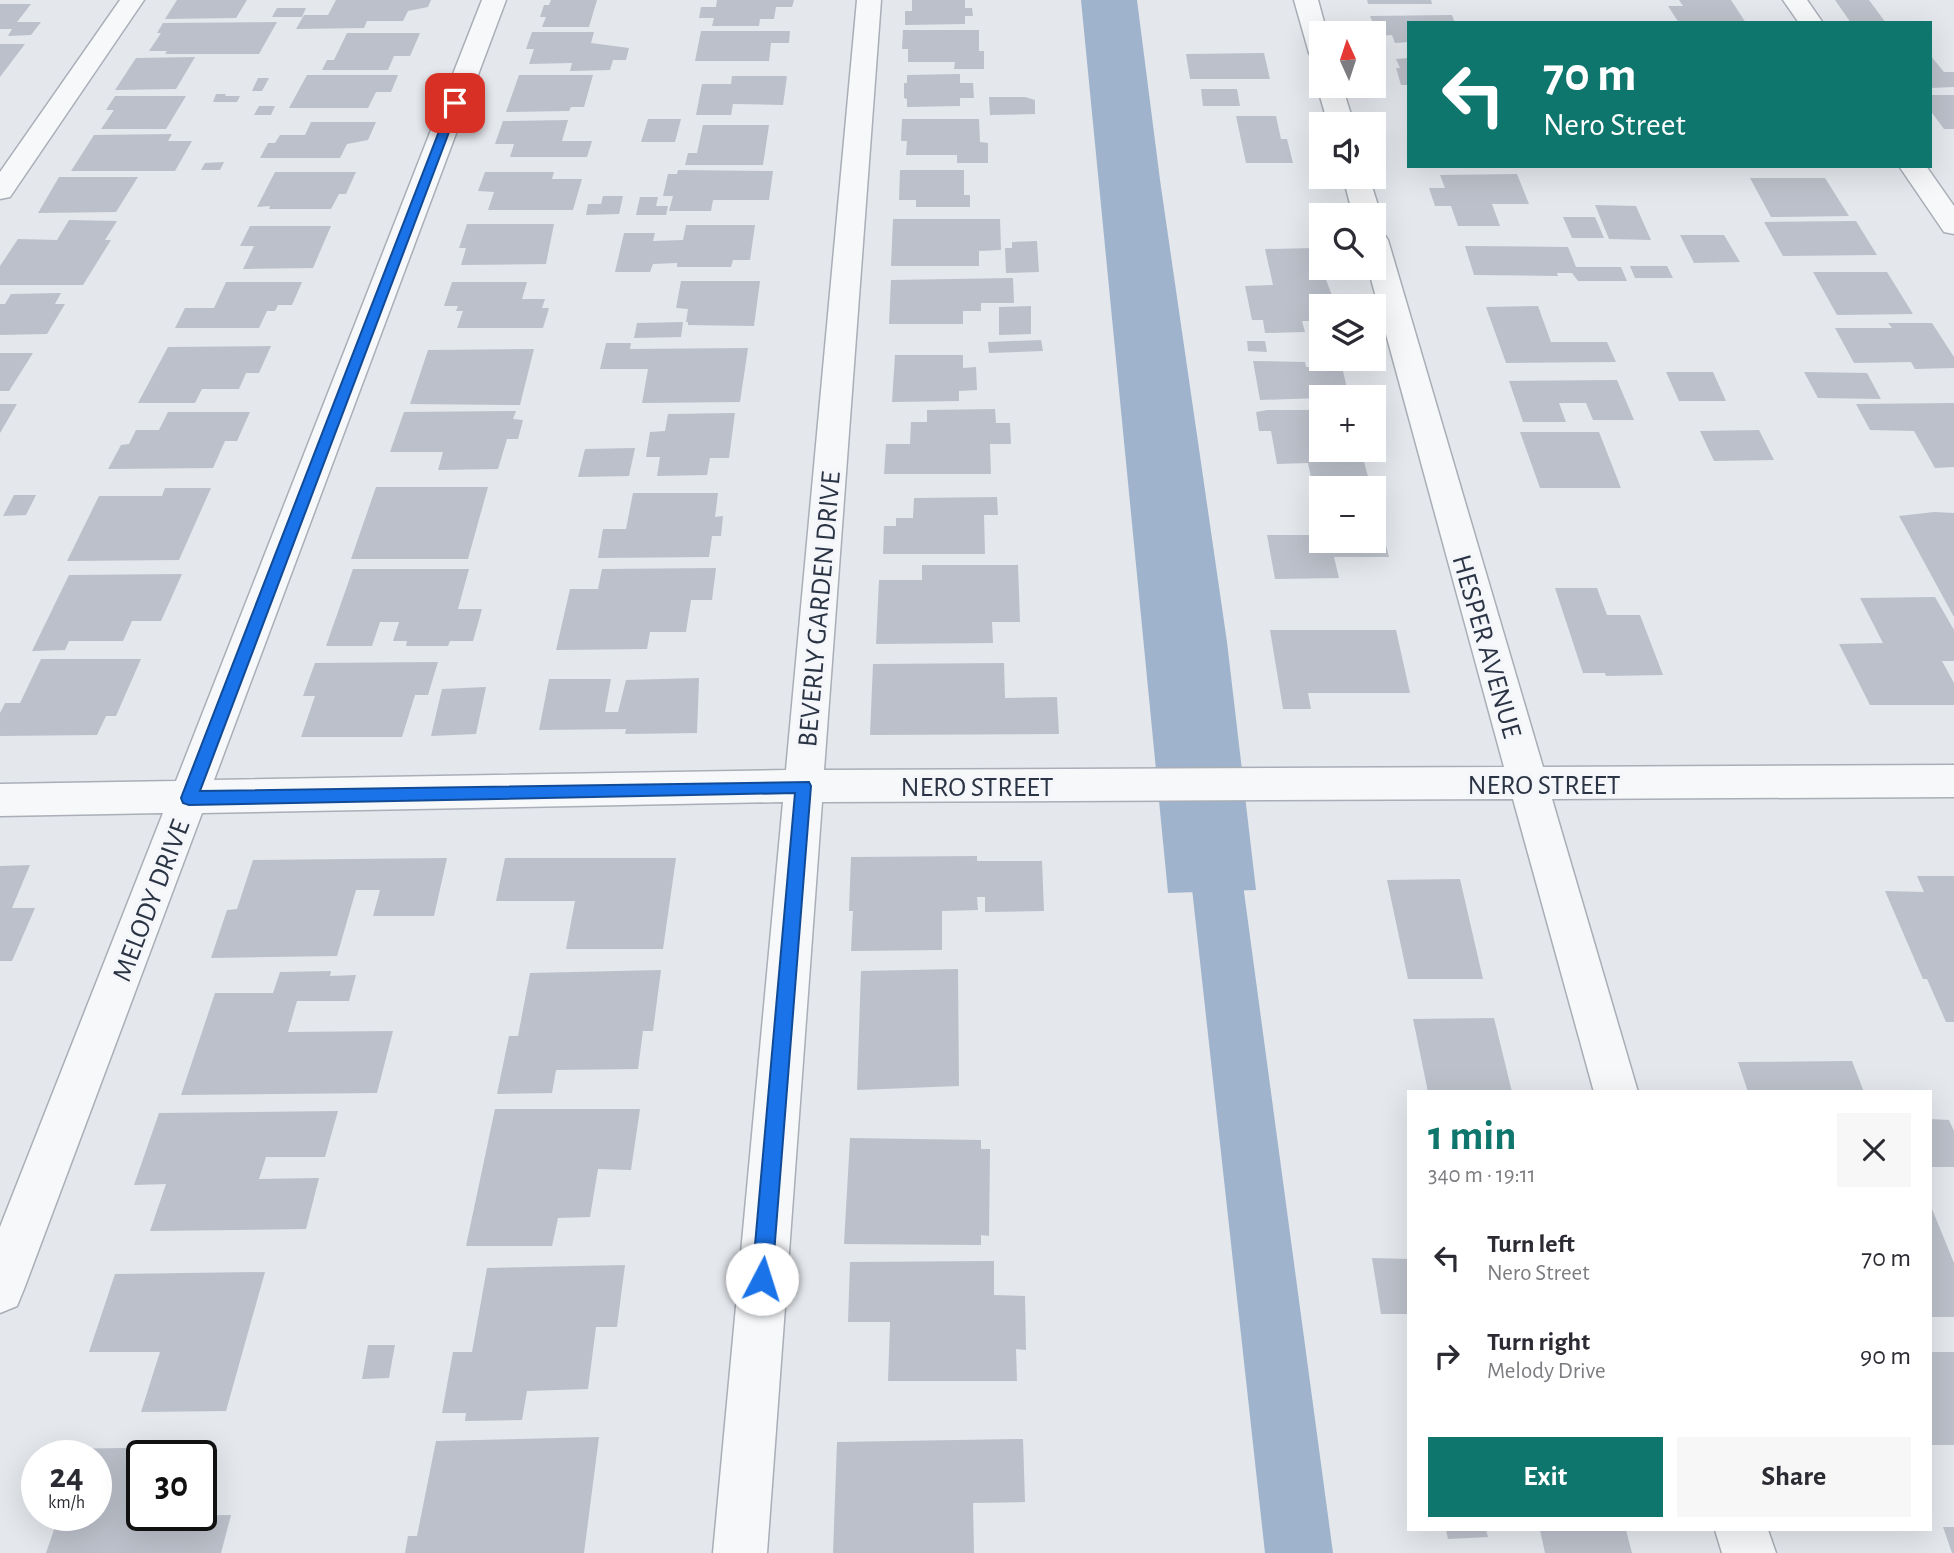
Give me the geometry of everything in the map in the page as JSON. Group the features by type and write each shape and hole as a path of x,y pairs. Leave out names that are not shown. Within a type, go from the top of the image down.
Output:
{"street":[{"path":"0,191 132,0"},
{"name":"MELODY DRIVE","path":"0,1289 494,0"},
{"name":"BEVERLY GARDEN DRIVE","path":"740,1553 869,0"},
{"path":"1306,0 1312,21"},
{"path":"1795,0 1810,21"},
{"path":"1913,168 1954,226"},
{"name":"HESPER AVENUE","path":"1385,280 1615,1090"},
{"name":"NERO STREET","path":"0,800 803,786 1527,785 1954,781"},
{"path":"1742,1531 1749,1553"}],"water":[{"path":"1081,0 1137,0 1160,180 1227,642 1256,890 1168,893"}],"building":[{"path":"177,0 247,0 236,18 165,19"},
{"path":"336,0 431,0 428,7 408,11 403,21 367,21 364,28 296,29 304,15 328,15"},
{"path":"551,0 597,0 589,27 542,27 546,17 540,17 544,5 549,5"},
{"path":"717,0 794,0 792,7 776,7 774,19 760,19 759,26 712,26 714,18 699,18 701,7 716,7"},
{"path":"912,0 965,0 965,8 972,8 973,16 965,16 965,24 905,25 905,11 912,11"},
{"path":"1367,0 1431,0 1432,4 1368,4"},
{"path":"1679,0 1731,0 1745,21 1678,21 1668,6 1683,6"},
{"path":"1835,0 1869,0 1885,21 1850,21"},
{"path":"0,4 31,4 17,22 41,22 31,35 8,36 12,29 0,29"},
{"path":"277,8 306,8 302,17 272,17"},
{"path":"1452,15 1454,21 1407,21 1407,42 1395,43 1392,35 1386,35 1386,21 1372,21 1370,16"},
{"path":"277,22 259,54 165,54 167,51 149,51 161,33 157,33 163,23"},
{"path":"903,30 979,30 979,51 984,51 984,69 954,69 955,62 908,62 908,49 902,49"},
{"path":"701,31 790,31 789,43 771,43 769,61 695,61"},
{"path":"532,32 594,32 591,43 629,48 626,60 613,60 610,70 570,71 572,63 529,64 534,49 526,49"},
{"path":"347,33 420,33 410,56 394,56 388,70 322,70 327,60 334,60"},
{"path":"0,44 25,44 0,77"},
{"path":"1264,53 1270,79 1190,79 1186,54"},
{"path":"195,57 176,89 115,90 136,58"},
{"path":"1932,57 1944,72 1954,72 1954,87 1932,88"},
{"path":"1407,58 1407,85 1401,85 1396,68 1400,68 1396,59"},
{"path":"960,74 960,83 973,83 974,98 960,98 960,106 907,107 904,83 907,83 907,75"},
{"path":"307,75 398,75 391,92 376,92 368,108 289,108"},
{"path":"519,75 593,75 584,107 571,107 569,111 506,112"},
{"path":"732,76 787,76 783,105 733,104 731,115 696,115 702,84 731,84"},
{"path":"258,78 269,78 262,91 252,91"},
{"path":"1201,89 1237,89 1240,106 1203,106"},
{"path":"216,94 240,96 237,102 213,102"},
{"path":"1932,95 1954,95 1954,129 1944,129 1932,113"},
{"path":"115,96 186,96 166,129 101,129 114,110 106,110"},
{"path":"989,97 1025,97 1035,100 1035,114 990,115"},
{"path":"259,106 275,106 271,115 254,115"},
{"path":"1236,116 1276,116 1281,139 1287,139 1293,163 1246,163"},
{"path":"648,119 681,119 675,142 641,142"},
{"path":"902,119 979,119 980,142 988,143 988,163 957,163 957,155 906,155 907,141 901,141"},
{"path":"568,120 562,141 592,141 587,157 510,157 514,144 495,144 503,121"},
{"path":"311,122 376,122 368,140 347,144 340,158 260,158 268,143 275,143 280,135 305,135"},
{"path":"703,125 769,125 763,165 685,165 688,153 697,153"},
{"path":"172,134 168,141 192,141 175,171 71,171 94,135"},
{"path":"224,162 220,170 201,170 205,163"},
{"path":"678,170 773,171 769,200 713,200 711,211 669,211 673,196 663,196 668,174 677,174"},
{"path":"900,170 964,170 964,195 970,195 970,207 916,207 916,200 899,200"},
{"path":"275,172 356,172 346,194 339,194 331,209 257,207"},
{"path":"485,172 554,172 552,179 582,179 573,210 488,210 494,192 478,191"},
{"path":"1517,174 1529,204 1492,204 1500,226 1458,226 1451,206 1435,206 1429,188 1445,188 1440,175"},
{"path":"59,177 138,177 116,212 38,213"},
{"path":"1750,178 1825,178 1849,216 1771,217"},
{"path":"603,196 623,196 619,214 586,215 588,204 601,204"},
{"path":"640,197 658,197 656,206 668,206 666,215 636,215"},
{"path":"1595,205 1636,206 1651,240 1609,239"},
{"path":"1563,217 1595,217 1604,238 1572,238"},
{"path":"893,219 1000,219 1001,250 979,251 979,266 891,266"},
{"path":"69,220 117,221 105,240 111,240 83,285 0,285 0,266 18,239 57,240"},
{"path":"1856,221 1877,255 1783,256 1764,222"},
{"path":"467,224 554,224 546,264 461,265 466,248 459,248"},
{"path":"686,225 755,225 750,260 733,260 731,267 653,264 650,272 615,272 624,233 655,233 653,241 683,240"},
{"path":"250,226 331,226 313,268 243,269 254,246 240,246"},
{"path":"1680,235 1724,235 1740,262 1694,263"},
{"path":"1037,241 1039,272 1006,273 1005,248 1012,248 1012,242"},
{"path":"1465,246 1568,247 1576,267 1621,267 1627,281 1578,281 1572,273 1557,273 1558,276 1474,275"},
{"path":"1309,248 1309,280 1326,280 1331,294 1309,294 1309,321 1302,321 1305,332 1265,333 1263,320 1252,320 1245,286 1273,285 1265,249"},
{"path":"1630,266 1667,266 1673,278 1635,278"},
{"path":"1813,272 1887,272 1913,314 1837,315"},
{"path":"1013,278 1014,303 981,303 981,311 963,311 963,324 889,324 891,280"},
{"path":"681,281 760,281 754,326 688,325 688,309 676,308"},
{"path":"226,282 302,282 292,305 278,305 275,311 267,311 259,328 175,328 185,308 214,308"},
{"path":"452,282 527,282 522,299 545,299 542,308 549,308 543,328 457,328 463,311 456,311 458,306 444,306"},
{"path":"61,293 55,304 65,304 47,334 0,335 0,304 5,304 11,294"},
{"path":"1031,306 1031,334 999,335 999,307"},
{"path":"1538,306 1551,342 1607,342 1616,362 1506,363 1486,307"},
{"path":"683,322 681,337 634,338 637,323"},
{"path":"1888,323 1932,323 1954,357 1954,368 1915,369 1911,362 1854,363 1835,328 1892,328"},
{"path":"1041,340 1043,351 989,353 988,342"},
{"path":"1247,341 1265,341 1267,352 1248,351"},
{"path":"606,343 631,343 630,349 748,348 740,402 642,403 648,369 600,369"},
{"path":"271,346 259,373 246,373 239,389 202,389 195,403 138,403 168,347"},
{"path":"534,349 520,405 410,404 428,350"},
{"path":"0,353 33,353 9,391 0,391"},
{"path":"895,355 963,355 963,368 976,367 977,390 959,391 959,401 892,402"},
{"path":"1253,361 1305,362 1309,371 1343,371 1346,385 1309,385 1309,398 1260,400"},
{"path":"1666,372 1713,372 1726,401 1679,401"},
{"path":"1804,372 1867,373 1881,399 1818,398"},
{"path":"1617,380 1634,420 1593,420 1586,403 1559,403 1566,422 1523,422 1509,381"},
{"path":"1954,403 1954,467 1935,468 1914,431 1870,430 1856,404"},
{"path":"0,404 17,404 0,433"},
{"path":"995,409 996,423 1010,423 1011,444 990,444 991,474 884,474 886,444 910,444 911,422 927,422 927,410"},
{"path":"1309,410 1309,462 1364,462 1368,476 1311,476 1308,463 1277,464 1271,431 1259,431 1256,412"},
{"path":"516,411 513,419 523,420 518,439 507,439 498,469 438,470 443,452 390,452 404,412"},
{"path":"168,412 250,412 237,441 225,441 213,468 108,469 121,445 129,444 136,430 159,430"},
{"path":"735,413 729,458 710,458 707,475 657,476 660,457 646,457 650,432 665,431 668,414"},
{"path":"1759,430 1774,460 1714,461 1700,431"},
{"path":"1520,432 1599,432 1621,488 1540,488"},
{"path":"635,448 629,476 578,477 585,449"},
{"path":"376,487 488,487 468,559 351,559"},
{"path":"165,488 211,488 179,560 67,561 99,496 162,496"},
{"path":"633,493 718,493 715,517 723,516 721,536 712,536 709,557 598,558 603,529 626,529"},
{"path":"14,495 36,495 26,515 3,516"},
{"path":"997,497 998,515 984,515 985,554 883,554 884,526 896,526 896,518 913,518 914,498"},
{"path":"1954,513 1954,617 1899,516"},
{"path":"1267,535 1309,535 1309,553 1386,553 1386,545 1389,557 1334,557 1339,578 1275,579"},
{"path":"922,565 1018,565 1020,622 992,622 993,643 876,644 879,580 922,580"},
{"path":"716,568 712,600 691,600 686,632 650,632 647,649 556,650 570,589 598,589 602,569"},
{"path":"353,569 469,569 458,609 482,609 473,641 450,641 448,646 406,646 407,641 393,641 399,622 380,622 372,646 326,646"},
{"path":"182,574 161,621 132,621 123,641 69,641 65,650 32,651 69,575"},
{"path":"1555,588 1597,588 1607,615 1640,615 1663,675 1606,676 1605,673 1583,673"},
{"path":"1935,597 1954,630 1954,661 1942,661 1954,683 1954,705 1870,705 1839,644 1883,643 1860,598"},
{"path":"1270,630 1396,630 1410,693 1308,693 1311,709 1283,709"},
{"path":"41,659 141,659 116,716 106,716 97,735 0,736 0,713 5,703 20,703"},
{"path":"438,662 428,695 415,695 402,737 301,737 315,696 303,696 315,663"},
{"path":"1004,663 1005,698 1057,697 1059,734 870,735 873,664"},
{"path":"699,678 697,733 625,734 626,729 539,730 549,679 611,679 605,712 618,712 626,680"},
{"path":"486,687 476,734 431,736 442,689"},
{"path":"977,856 977,861 1042,861 1044,911 985,912 985,897 977,897 978,910 942,911 942,950 851,951 851,857"},
{"path":"447,858 434,916 373,916 380,890 356,890 337,956 211,958 227,910 237,909 253,860"},
{"path":"505,858 676,858 663,949 566,949 575,901 496,901"},
{"path":"30,865 12,908 35,908 12,961 0,961 0,866"},
{"path":"1917,876 1954,876 1954,1022 1946,1022 1927,979 1923,979 1885,891 1924,892"},
{"path":"1460,879 1483,979 1408,979 1387,880"},
{"path":"958,969 959,1086 857,1090 861,971"},
{"path":"661,970 653,1031 643,1031 638,1069 556,1070 552,1093 497,1094 509,1036 518,1036 530,973"},
{"path":"331,971 330,976 356,975 349,1001 297,1001 288,1032 393,1031 377,1093 181,1095 215,993 273,993 280,972"},
{"path":"1494,1018 1512,1090 1428,1090 1413,1019"},
{"path":"1852,1061 1863,1090 1747,1090 1738,1062"},
{"path":"495,1109 640,1109 631,1170 598,1169 590,1217 558,1218 552,1246 466,1246"},
{"path":"338,1111 325,1157 266,1157 259,1179 319,1178 306,1229 150,1231 166,1184 134,1185 159,1113"},
{"path":"1932,1119 1949,1120 1954,1131 1954,1167 1932,1167"},
{"path":"850,1138 981,1140 981,1149 990,1149 989,1236 981,1235 981,1245 844,1244"},
{"path":"1932,1209 1954,1263 1954,1317 1932,1317"},
{"path":"1372,1258 1407,1259 1407,1314 1381,1314"},
{"path":"994,1261 994,1295 1025,1296 1026,1350 1016,1349 1017,1381 888,1381 890,1322 848,1322 850,1262"},
{"path":"625,1265 617,1327 596,1327 588,1389 527,1391 522,1420 465,1421 466,1413 442,1413 453,1352 472,1352 487,1268"},
{"path":"265,1272 226,1411 141,1412 160,1352 89,1352 115,1274"},
{"path":"368,1345 395,1345 389,1378 362,1379"},
{"path":"1932,1352 1954,1352 1954,1445 1932,1445"},
{"path":"599,1437 584,1553 405,1553 408,1536 417,1536 436,1441"},
{"path":"1023,1439 1025,1502 973,1503 974,1553 833,1553 837,1442"},
{"path":"112,1448 126,1448 126,1531 217,1531 217,1515 231,1515 221,1553 46,1553 54,1531 112,1531"},
{"path":"1943,1527 1954,1527 1954,1553 1952,1553"},
{"path":"1446,1531 1486,1531 1488,1537 1448,1539"},
{"path":"1540,1531 1626,1531 1632,1553 1545,1553"}],"waterway":[{"path":"1210,825 1299,1553"}],"route":[{"path":"455,103 189,798 803,786 762,1279"}]}
